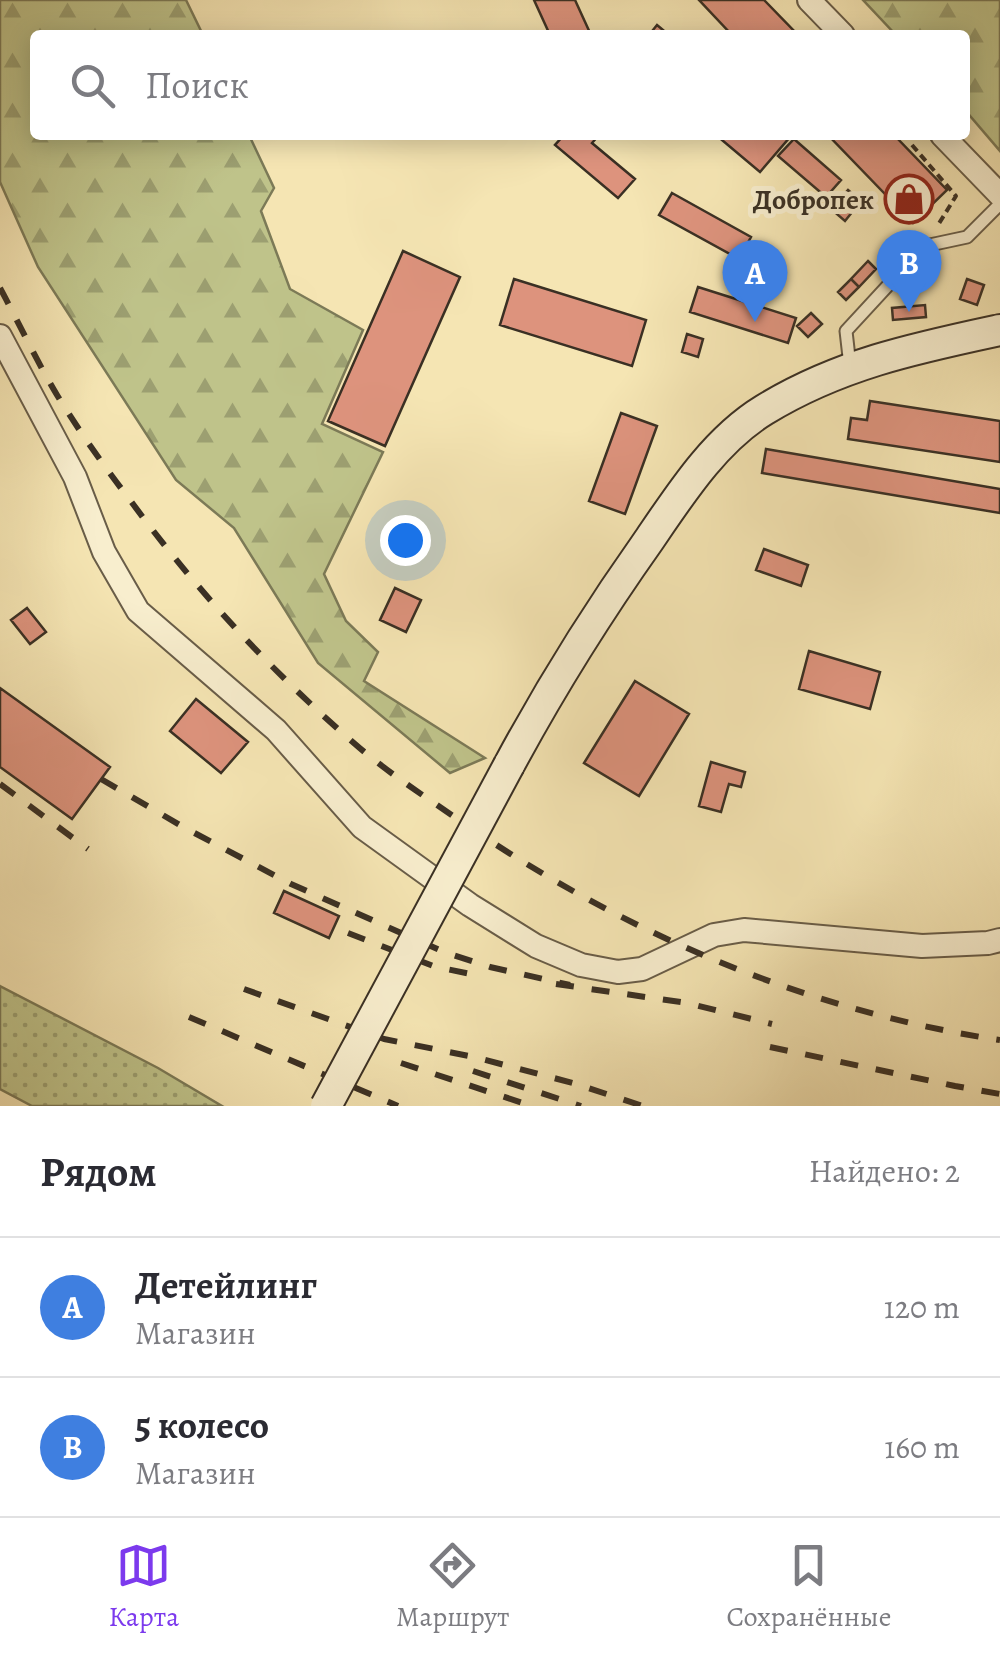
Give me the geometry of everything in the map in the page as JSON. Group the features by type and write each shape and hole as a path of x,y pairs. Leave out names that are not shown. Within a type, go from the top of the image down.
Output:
{"main road":[{"path":"326,1106 579,643 688,483 726,441 760,412 791,395 850,367 1000,330"},
{"path":"955,340 1000,347"}],"street":[{"path":"809,0 838,30"},
{"path":"947,140 1000,195"},
{"path":"0,336 75,477 104,552 138,611 276,730 362,828 470,905 536,946 581,965 618,972 642,969 714,935 744,930 922,946 1000,940"}],"lane":[{"path":"850,367 846,332 925,246 967,237 1000,204"}],"path":[{"path":"912,145 956,196 925,246"}],"green space":[{"path":"0,0 186,0 201,30 30,30 30,140 251,140 274,188 261,211 290,289 363,330 322,424 383,452 324,574 346,621 378,652 364,681 485,758 450,773 318,663 234,528 176,480 38,267 0,182"},
{"path":"863,0 1000,0 1000,151 970,116 970,30 891,30"},
{"path":"0,986 222,1106 32,1106 0,1089"}],"building":[{"path":"534,0 575,0 589,30 548,30"},
{"path":"699,0 764,0 793,30 727,30"},
{"path":"560,140 595,140 592,143 635,179 618,198 555,145"},
{"path":"722,140 787,140 760,172"},
{"path":"795,140 841,180 826,197 778,156"},
{"path":"833,140 899,140 947,190 913,223"},
{"path":"848,190 861,201 845,221 831,209"},
{"path":"672,193 751,237 739,259 659,215"},
{"path":"403,251 460,277 385,446 328,421"},
{"path":"868,261 876,269 859,287 851,279"},
{"path":"514,279 646,320 632,366 500,325"},
{"path":"851,279 859,287 846,300 838,292"},
{"path":"967,279 984,285 977,305 960,299"},
{"path":"698,287 796,318 788,343 690,312"},
{"path":"925,305 926,317 893,320 892,308"},
{"path":"811,313 822,324 808,337 797,326"},
{"path":"687,334 703,339 698,357 682,352"},
{"path":"870,401 1000,421 1000,462 848,439 851,418 867,420"},
{"path":"621,413 657,426 625,514 589,501"},
{"path":"766,449 1000,489 1000,513 762,473"},
{"path":"764,549 808,565 801,586 756,570"},
{"path":"395,588 421,600 406,632 380,620"},
{"path":"27,608 46,632 30,644 11,620"},
{"path":"809,651 880,672 870,709 799,689"},
{"path":"635,681 689,714 639,796 584,763"},
{"path":"0,688 110,767 72,819 0,767"},
{"path":"196,699 248,742 221,773 170,731"},
{"path":"711,762 745,772 741,787 729,784 721,812 699,806"},
{"path":"284,891 339,916 329,938 274,913"}],"railway":[{"path":"0,288 74,422 181,566 294,688 393,774 520,860 584,897 717,961 856,1009 1000,1040"},
{"path":"101,779 291,884 444,952 570,985"},
{"path":"0,784 88,849"},
{"path":"348,933 436,967 476,975"},
{"path":"556,984 687,1003 772,1024"},
{"path":"244,989 384,1039 474,1057 643,1106"},
{"path":"189,1017 398,1106"},
{"path":"770,1047 1000,1094"},
{"path":"401,1063 532,1106"},
{"path":"473,1071 581,1106"}],"place":[{"name":"Добропек","path":"909,199"},
{"name":"5 колесо","path":"909,312"},
{"name":"Детейлинг","path":"755,322"}]}
